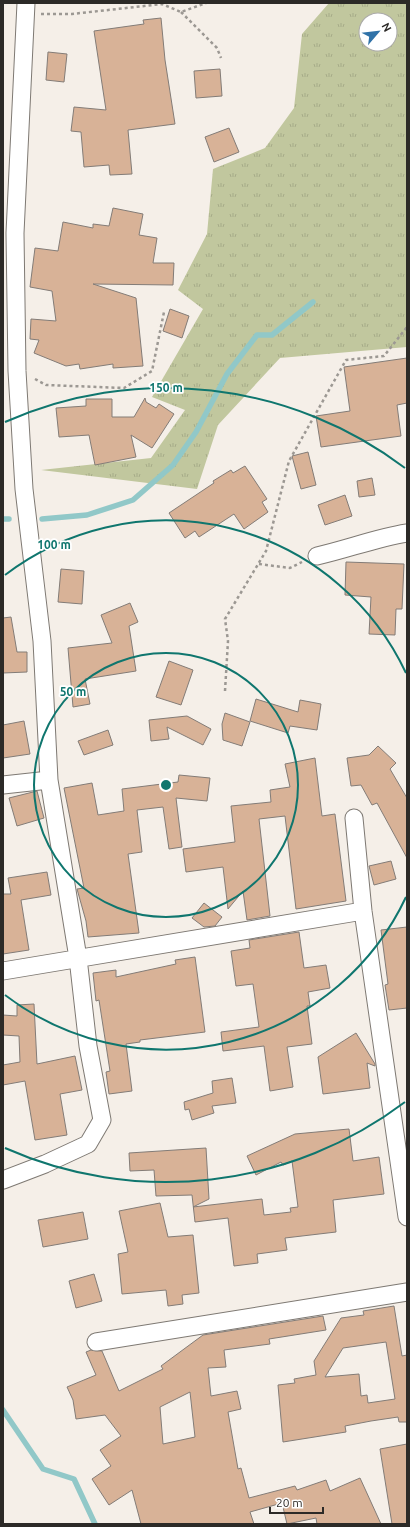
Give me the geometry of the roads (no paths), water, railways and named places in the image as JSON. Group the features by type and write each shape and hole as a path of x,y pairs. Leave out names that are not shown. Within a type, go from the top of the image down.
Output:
{"street":[{"path":"3,1180 45,1164 88,1144 102,1120 88,1046 78,958 49,780 42,641 10,369 25,8"},
{"path":"317,556 349,549 379,538 407,533"},
{"path":"3,785 49,780"},
{"path":"354,818 363,911 407,1217"},
{"path":"3,971 363,911"},
{"path":"96,1342 407,1294"}],"waterway":[{"path":"42,519 87,515 133,500 173,465 196,432 227,374 257,335 272,335 313,302"},
{"path":"3,519 9,519"},
{"path":"3,1410 43,1469 74,1479 95,1524"}]}
